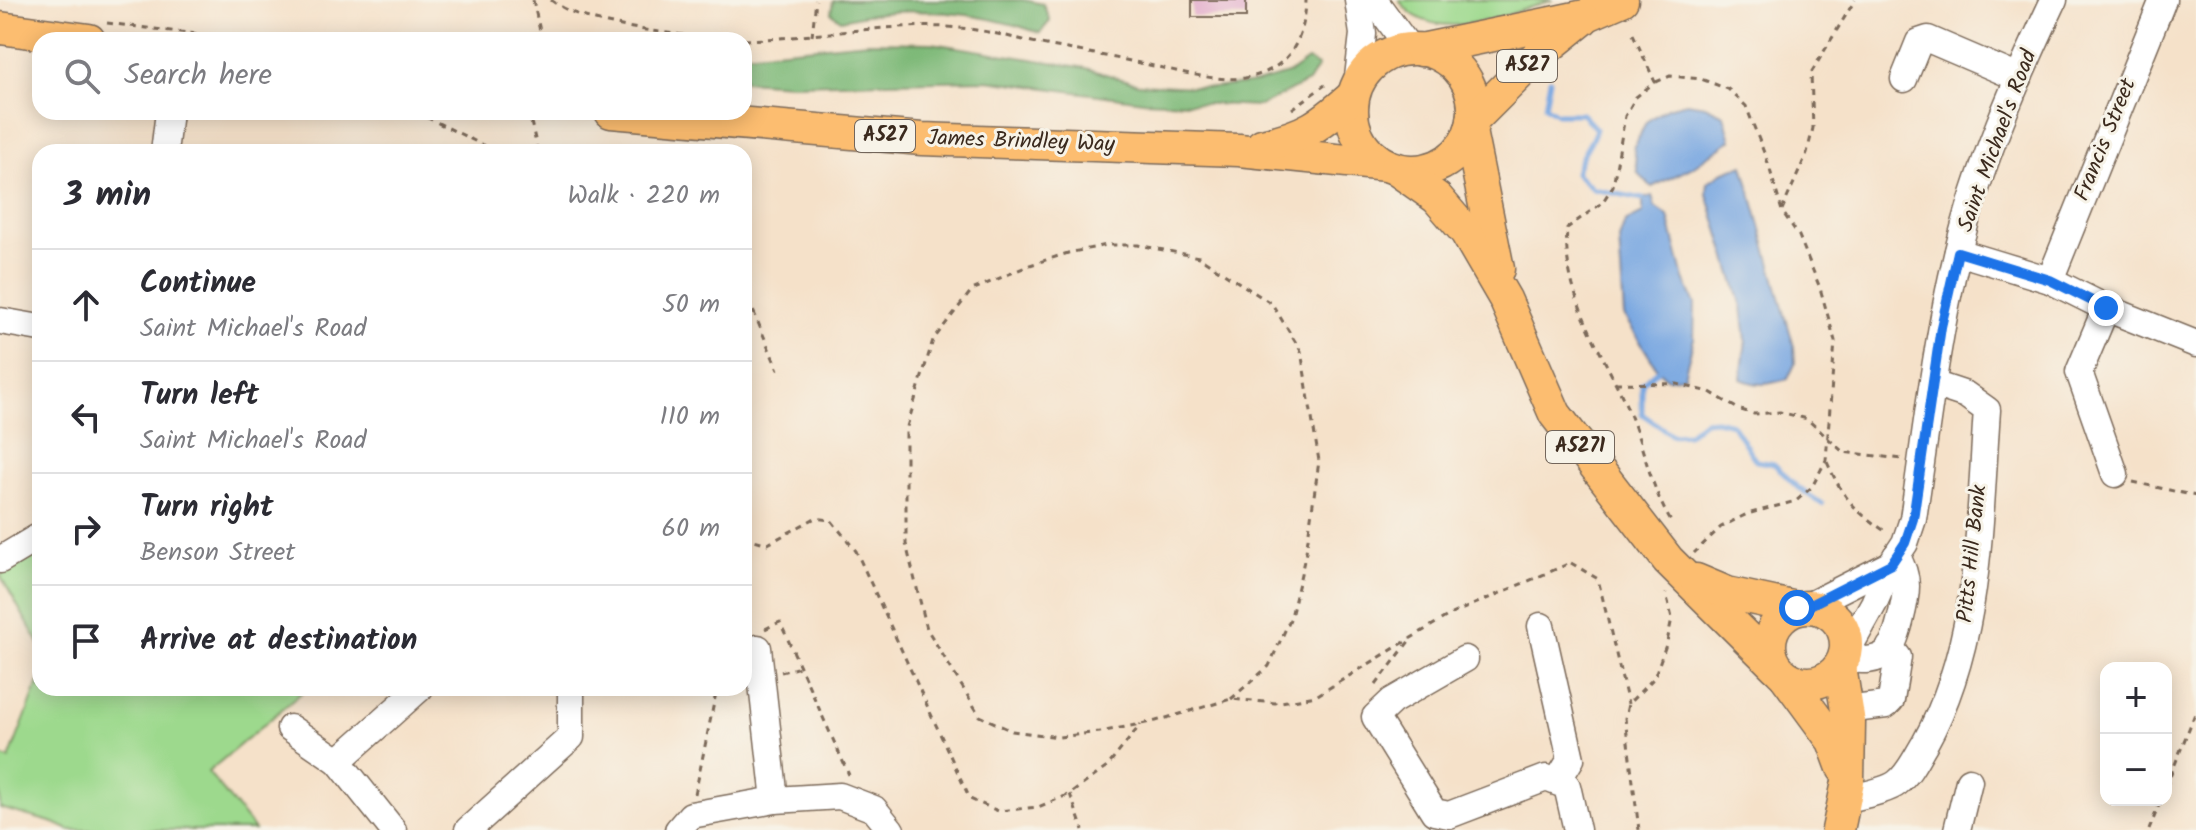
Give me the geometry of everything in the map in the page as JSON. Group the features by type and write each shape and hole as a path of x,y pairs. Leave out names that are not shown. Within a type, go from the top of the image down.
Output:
{"main road":[{"name":"A527","path":"1346,89 1385,56 1585,16 1622,0"},
{"name":"A527","path":"1471,126 1537,56 1585,16"},
{"path":"0,28 97,31"},
{"name":"A527","path":"1391,167 1412,171 1433,168 1451,158 1465,142 1471,126 1472,95 1462,75 1435,54 1416,50"},
{"name":"James Brindley Way","path":"1239,150 1293,139 1318,126 1346,89"},
{"path":"1346,89 1356,134 1370,154 1391,167"},
{"name":"James Brindley Way","path":"703,120 922,139 1239,150 1391,167"},
{"name":"A5271","path":"1471,126 1505,299"},
{"name":"A5271","path":"1391,167 1437,198 1466,232 1505,299 1555,414 1683,569 1781,672 1833,741 1845,814"},
{"name":"A5271","path":"1683,569 1727,593 1802,607"},
{"path":"1843,660 1831,676 1806,683 1781,672 1769,646 1771,632 1785,614 1802,607 1829,612 1839,621 1844,632 1843,660 1849,723 1845,814"}],"street":[{"path":"1346,89 1363,34 1358,0"},
{"path":"1374,0 1416,50"},
{"name":"Saint Michael's Road","path":"1843,660 1874,603 1913,519 1941,327 1958,252 2030,47 2054,0"},
{"name":"Francis Street","path":"2050,280 2163,0"},
{"path":"1904,79 1919,42 1928,39 2019,78"},
{"path":"165,144 168,120"},
{"path":"1958,252 2050,280 2106,308 2196,344"},
{"path":"2106,308 2079,372 2115,474"},
{"path":"0,321 32,327"},
{"name":"Pitts Hill Bank","path":"1845,814 1896,785 1914,761 1937,721 1963,647 1974,581 1987,410 1966,395 1933,384"},
{"path":"0,560 32,541"},
{"path":"1802,607 1898,554 1906,587 1895,640 1886,653 1871,660 1843,660"},
{"path":"1541,626 1571,759 1557,782"},
{"path":"758,640 775,800"},
{"path":"1846,710 1886,705 1891,700 1898,657 1890,647"},
{"path":"1465,659 1392,701 1375,717 1434,812 1449,815 1546,778 1567,786 1577,830"},
{"path":"338,761 411,696"},
{"path":"468,830 571,737 571,696"},
{"path":"290,728 338,761 393,830"},
{"path":"1957,830 1969,781"},
{"path":"684,822 775,800 840,796 874,809 891,830"}],"path":[{"path":"533,0 540,32"},
{"path":"551,0 600,21 669,32"},
{"path":"812,36 816,0"},
{"path":"752,40 918,27 967,29 1182,72 1244,78 1280,65 1301,37 1306,0"},
{"path":"1782,211 1807,153 1813,128 1811,73 1855,0"},
{"path":"1633,34 1655,82"},
{"path":"1628,704 1654,678 1667,642 1672,618 1666,594 1669,580 1721,527 1747,514 1796,501 1812,487 1826,460 1835,341 1820,288 1799,236 1782,211 1746,106 1728,89 1701,79 1670,76 1655,82 1636,97 1625,116 1613,186 1602,203 1567,228 1565,255 1576,302 1627,408 1667,515 1674,526"},
{"path":"1282,115 1346,89"},
{"path":"432,120 481,144"},
{"path":"531,122 536,144"},
{"path":"1231,699 1269,666 1291,617 1306,552 1319,461 1301,351 1272,304 1199,257 1138,245 1107,245 1068,253 1030,265 972,290 933,340 906,430 906,544 927,629 980,716 1012,731 1059,737 1141,724 1231,699 1275,703 1316,696 1462,609 1570,563 1598,579 1628,704 1625,718 1639,830"},
{"path":"752,308 778,370"},
{"path":"1615,383 1677,384 1710,392 1738,409 1754,414 1780,412 1807,419 1843,452 1922,461"},
{"path":"1826,460 1841,494 1898,554"},
{"path":"2115,474 2130,481 2196,496"},
{"path":"752,539 768,544 815,518 831,520 856,551 970,799 998,811 1038,807 1070,794 1107,767 1141,724"},
{"path":"758,640 780,622 862,804"},
{"path":"1375,717 1375,688 1379,678 1413,636"},
{"path":"684,822 715,696"},
{"path":"2172,772 2196,711"},
{"path":"1070,794 1083,830"},
{"path":"2149,830 2159,806"}],"green space":[{"path":"1023,0 1043,4 1050,21 1040,33 992,19 941,12 890,12 841,20 831,13 833,1"},
{"path":"1399,0 1553,0 1493,19 1450,25 1413,15"},
{"path":"868,42 932,43 1086,68 1138,84 1213,88 1256,83 1288,74 1308,60 1318,66 1308,82 1260,106 1143,101 987,80 792,84 752,82 752,53"},
{"path":"32,557 32,631 0,575"},
{"path":"33,696 298,696 208,772 255,830 69,830 0,808 0,756 9,759"}],"water":[{"path":"1687,103 1705,106 1724,115 1731,140 1691,168 1652,187 1638,173 1634,148 1646,122 1667,108"},
{"path":"1743,165 1794,347 1795,364 1788,379 1770,383 1759,384 1741,379 1746,340 1742,307 1707,194 1708,182"},
{"path":"1652,196 1655,207 1668,216 1684,279 1695,304 1694,338 1684,376 1667,379 1624,316 1619,239 1625,222 1643,213 1643,199"}],"building":[{"path":"1192,0 1246,0 1246,17 1192,17"}],"waterway":[{"path":"1550,80 1545,106 1557,114 1582,114 1596,129 1576,173 1593,189 1643,199"},
{"path":"1658,370 1642,383 1642,414 1672,435 1688,434 1704,421 1732,424 1756,461 1774,464 1797,487 1822,504"}],"route":[{"path":"1797,608 1808,606 1891,564 1905,543 1913,519 1941,327 1958,252 2050,280 2106,308"}]}
